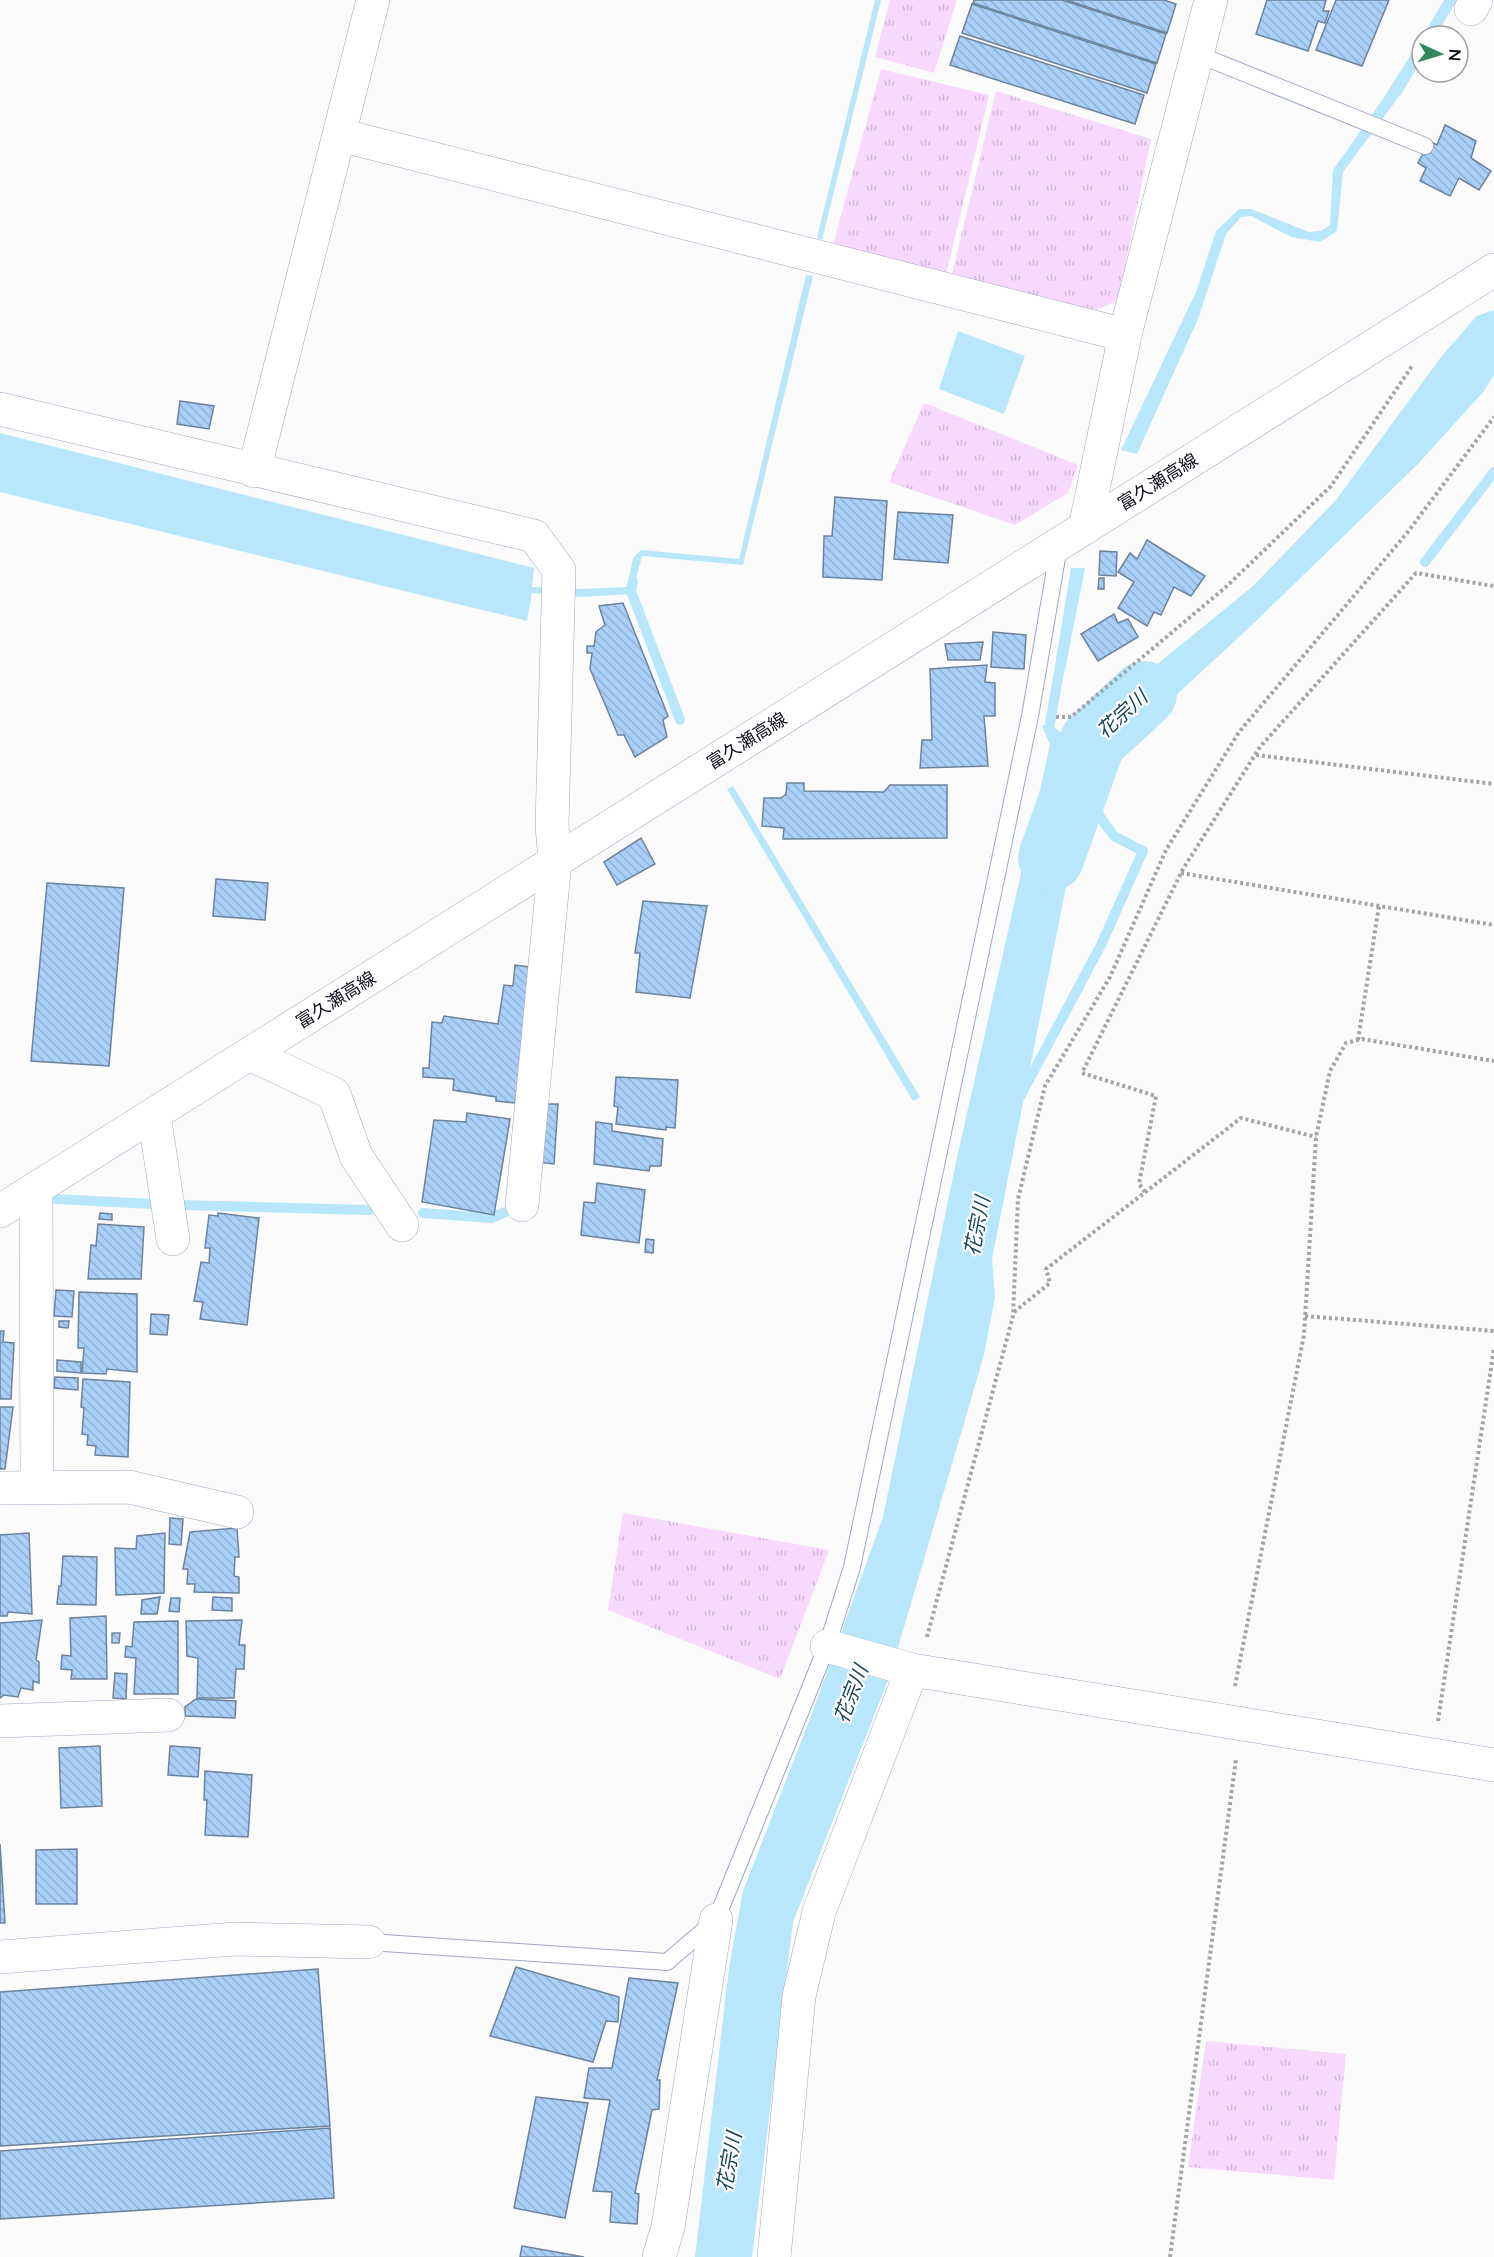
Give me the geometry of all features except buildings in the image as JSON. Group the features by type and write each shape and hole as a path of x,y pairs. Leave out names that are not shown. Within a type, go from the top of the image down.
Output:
{"street":[{"path":"254,471 373,0"},
{"path":"1072,537 1211,0"},
{"path":"340,135 1125,335"},
{"name":"富久瀬高線","path":"0,1211 1494,270"},
{"path":"0,409 534,536 559,570 552,825 555,861 522,1205"},
{"path":"250,1054 334,1094 356,1156 402,1225"},
{"path":"153,1115 173,1239"},
{"path":"36,1189 37,1486"},
{"path":"0,1488 129,1487 237,1512"},
{"path":"827,1646 912,1670 1494,1765"},
{"path":"774,2257 801,1986 819,1912 912,1670"},
{"path":"0,1721 168,1715"},
{"path":"658,2257 668,2227 717,1920"},
{"path":"0,1957 235,1939 369,1942"}],"lane":[{"path":"1197,54 1425,146"},
{"path":"369,1942 667,1962 717,1920 827,1646 852,1567 1029,716 1072,537"}],"path":[{"path":"1029,716 1071,717 1226,587 1330,486 1415,361"},
{"path":"912,1670 927,1639 1013,1313 1018,1199 1045,1086 1110,977 1166,850 1239,732 1407,533 1494,417"},
{"path":"1145,1192 1139,1184 1156,1096 1082,1073 1181,873 1256,755 1416,573 1494,586"},
{"path":"1256,755 1494,784"},
{"path":"1181,873 1494,925"},
{"path":"1358,1040 1379,906"},
{"path":"1170,2257 1234,1724 1304,1335 1316,1137 1330,1071 1346,1043 1358,1040 1494,1060"},
{"path":"1013,1313 1050,1283 1046,1269 1241,1118 1316,1137"},
{"path":"1305,1316 1494,1331"},
{"path":"1433,1755 1494,1348"}],"green space":[{"path":"890,0 957,0 934,73 875,57"},
{"path":"881,69 989,95 946,275 833,245"},
{"path":"996,91 1151,139 1118,300 1093,312 951,278"},
{"path":"924,403 1078,465 1068,493 1015,525 889,482"},
{"path":"623,1513 829,1550 780,1679 608,1610"},
{"path":"1206,2041 1346,2054 1334,2180 1188,2167"}],"water":[{"path":"875,0 881,0 822,240 817,238"},
{"path":"1444,0 1457,0 1443,24 1430,24"},
{"path":"1410,56 1410,79 1343,172 1337,231 1320,242 1291,237 1251,216 1241,217 1226,234 1198,319 1137,454 1121,450 1196,292 1216,231 1239,209 1251,209 1309,232 1321,231 1330,225 1333,170"},
{"path":"806,275 813,276 743,565 642,556 632,594 581,597 532,593 527,621 0,492 0,433 534,568 532,587 582,589 627,587 633,558 641,550 739,559"},
{"path":"1494,288 1494,375 1484,391 1418,464 1252,625 1122,745 1093,780 1073,733 1253,586 1336,500 1441,357 1481,311"},
{"path":"958,331 1025,356 1004,414 939,389"},
{"path":"1071,568 1085,568 1065,670 1055,666"},
{"path":"1050,723 1066,737 1087,781 992,1259 995,1297 984,1355 890,1675 793,1922 752,2257 695,2257 729,1968 743,1891 811,1716 883,1517 956,1162 1050,745 1042,726"},
{"path":"733,786 920,1097 913,1101 727,789"}],"pier":[{"path":"1494,285 1494,310 1471,318 1492,286"}],"waterway":[{"path":"1425,562 1494,472"},
{"path":"633,581 631,591 680,720"},
{"path":"1050,723 1062,655"},
{"name":"花宗川","path":"1051,858 1093,741 1144,694"},
{"path":"1020,1097 1101,945 1143,851 1114,836 1100,817 1083,767"},
{"path":"55,1199 152,1204"},
{"path":"182,1205 369,1210"},
{"path":"423,1213 491,1218 511,1210"}]}
